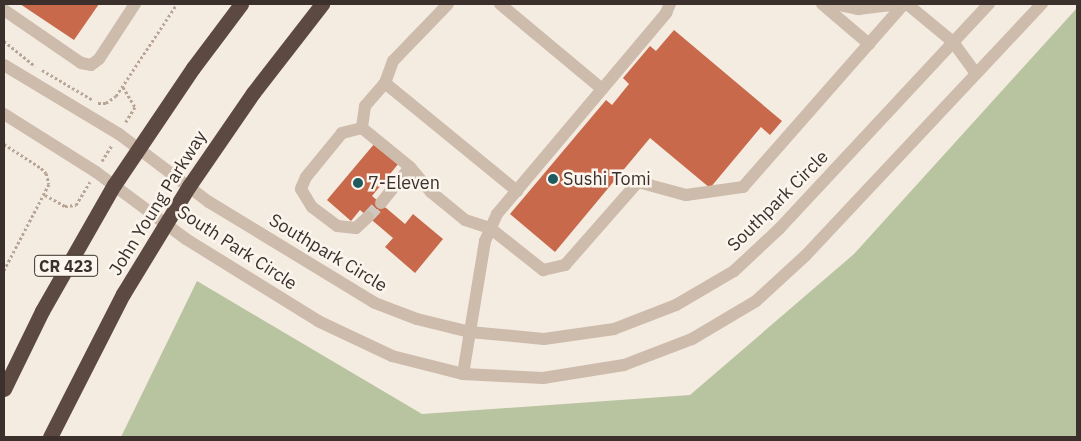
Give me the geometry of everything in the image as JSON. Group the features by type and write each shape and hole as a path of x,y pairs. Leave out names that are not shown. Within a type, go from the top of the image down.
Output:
{"highway":[{"name":"CR 423","path":"4,389 46,302 114,185 138,148 241,4"},
{"name":"John Young Parkway","path":"50,437 123,294 189,186 253,93 322,4"}],"street":[{"path":"4,10 81,63 91,65 99,59 135,4"},
{"path":"362,128 364,106 386,83 393,61 448,4"},
{"path":"500,4 602,89"},
{"path":"670,4 517,191 490,228 463,374 543,378 624,365 692,339 756,300 806,255 1042,4"},
{"path":"822,4 869,44"},
{"path":"834,4 858,9 899,4"},
{"path":"362,128 410,167 431,192 465,220 490,228 543,270 565,265 638,182 686,195 743,187 906,4 953,42 976,74"},
{"name":"Southpark Circle","path":"189,186 356,293 417,319 470,332 544,339 614,329 676,305 734,271 780,228 989,4"},
{"name":"South Park Circle","path":"4,64 119,134 189,186"},
{"path":"386,83 517,191"},
{"name":"South Park Circle","path":"4,114 96,172 166,224 318,321 392,356 463,374"},
{"path":"362,128 342,133 306,177 301,189 312,207 337,226 356,228 368,217"},
{"path":"380,203 410,167"}],"path":[{"path":"45,195 65,206 76,205 135,107 123,87"},
{"path":"4,144 46,173 49,184 45,195 4,270"}],"green space":[{"path":"1077,8 1077,437 121,437 197,281 422,414 690,395 854,254"}],"building":[{"path":"20,4 99,4 74,40"},
{"path":"674,30 782,121 770,135 761,127 710,188 650,138 555,252 510,214 606,100 612,105 629,84 623,78 650,46 656,51"},
{"path":"375,143 399,163 372,196 405,224 413,214 443,239 415,273 385,247 393,238 360,210 351,221 327,200"}],"tunnel":[{"path":"368,217 381,203"}],"place":[{"name":"Sushi Tomi","path":"553,179"},
{"name":"7-Eleven","path":"358,183"}]}
